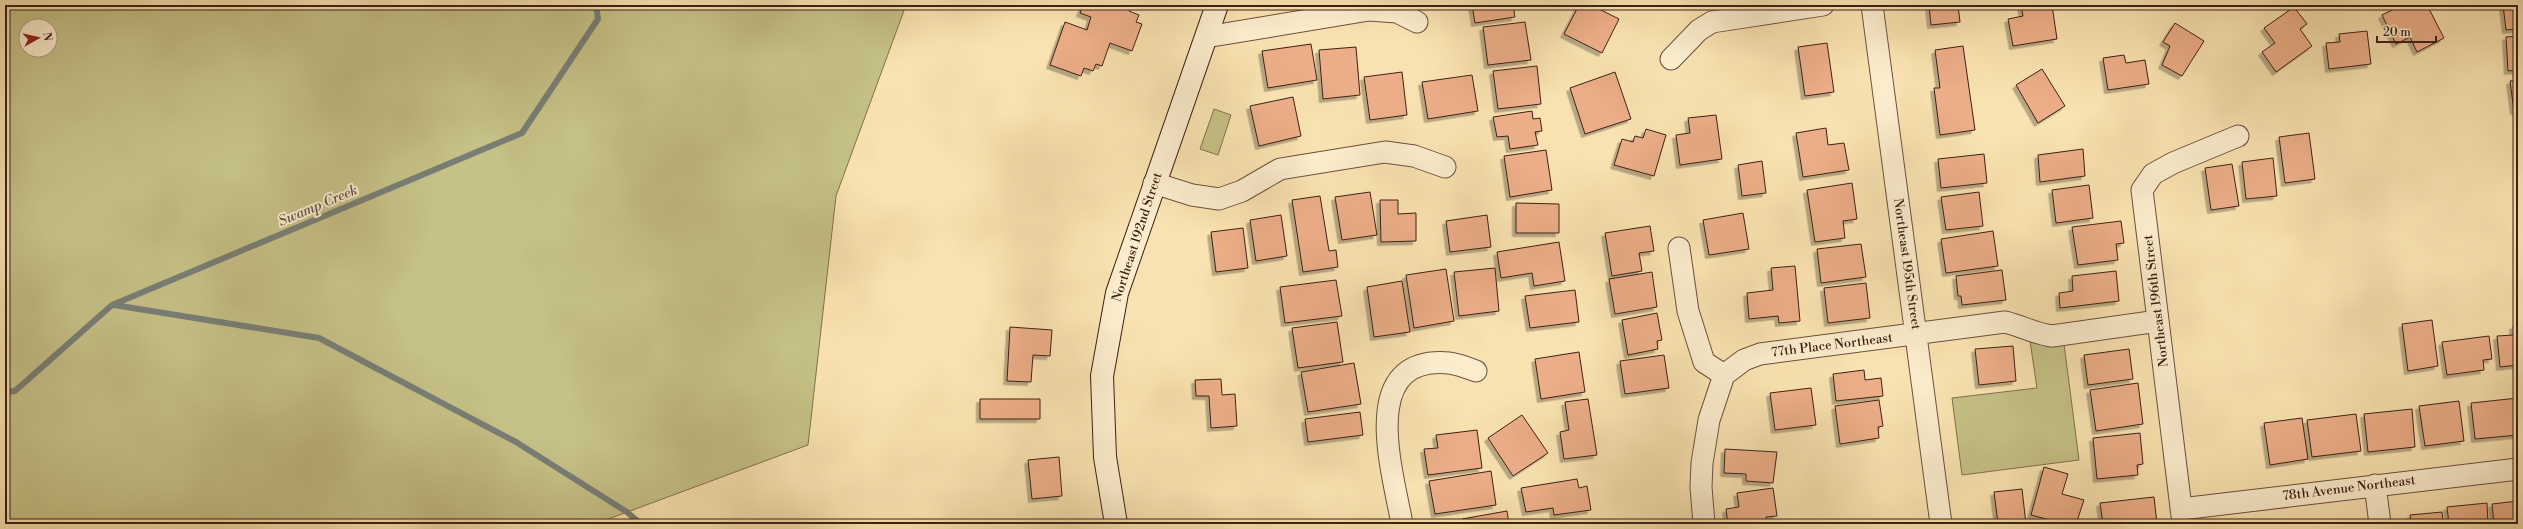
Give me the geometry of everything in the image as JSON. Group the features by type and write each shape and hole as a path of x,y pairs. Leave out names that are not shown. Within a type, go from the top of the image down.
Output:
{"street":[{"name":"Northeast 192nd Street","path":"1116,524 1105,457 1102,376 1117,293 1154,182 1217,5"},
{"path":"1671,59 1699,30 1712,22 1823,5"},
{"name":"Northeast 195th Street","path":"1872,5 1917,334 1941,524"},
{"path":"1206,37 1369,10 1397,12 1417,22"},
{"name":"Northeast 196th Street","path":"2182,517 2142,190 2153,174 2166,166 2238,136"},
{"path":"1154,182 1192,195 1219,199 1242,191 1280,169 1385,152 1414,156 1445,166"},
{"path":"1679,248 1688,311 1704,362 1724,375 1709,420 1702,462 1701,487 1704,524"},
{"name":"77th Place Northeast","path":"1724,375 1744,360 1760,354 2005,322 2019,325 2038,335 2052,336 2158,321"},
{"path":"1402,524 1389,448 1386,413 1392,390 1406,373 1420,366 1449,363 1476,371"},
{"name":"78th Avenue Northeast","path":"2182,517 2375,485 2518,469"},
{"path":"2375,485 2380,524"}],"shaded area":[{"path":"5,5 906,5 836,196 808,445 595,524 5,524"},
{"path":"1214,109 1231,115 1218,155 1200,149"},
{"path":"2030,341 2064,344 2079,460 1962,475 1952,398 2037,388"}],"building":[{"path":"1083,5 1132,5 1129,11 1139,15 1136,22 1142,24 1132,51 1110,43 1102,66 1096,64 1093,71 1084,68 1081,76 1050,65 1065,22 1087,30 1091,17 1080,13"},
{"path":"1472,5 1513,5 1515,17 1475,23"},
{"path":"1579,5 1591,5 1619,19 1602,53 1564,34"},
{"path":"1929,5 1958,5 1960,22 1931,25"},
{"path":"2021,5 2052,5 2057,39 2013,46 2008,19 2023,16"},
{"path":"2402,5 2427,5 2444,38 2417,52 2410,37 2396,44 2382,15"},
{"path":"2503,5 2518,5 2518,29 2506,30"},
{"path":"2294,7 2307,24 2300,29 2312,46 2276,72 2262,52 2275,43 2264,28"},
{"path":"1525,22 1531,60 1488,65 1483,27"},
{"path":"2175,23 2204,41 2182,76 2162,65 2170,46 2163,42"},
{"path":"2367,31 2371,64 2329,69 2326,43 2340,42 2339,34"},
{"path":"2518,36 2518,70 2508,71 2506,37"},
{"path":"1827,43 1834,92 1805,96 1798,47"},
{"path":"1311,44 1317,80 1268,88 1262,51"},
{"path":"1963,46 1975,130 1940,135 1934,88 1940,88 1935,50"},
{"path":"1356,47 1360,95 1323,99 1319,50"},
{"path":"2124,55 2126,63 2145,60 2149,84 2108,90 2103,58"},
{"path":"1537,66 1541,104 1498,109 1493,71"},
{"path":"2042,69 2065,106 2038,123 2016,85"},
{"path":"1402,72 1407,115 1370,120 1364,77"},
{"path":"1615,72 1631,119 1585,134 1570,88"},
{"path":"1472,75 1478,111 1428,119 1422,82"},
{"path":"2518,80 2518,111 2514,111 2510,81"},
{"path":"1293,97 1301,136 1259,146 1250,106"},
{"path":"1532,111 1533,119 1540,118 1542,131 1535,132 1538,145 1510,149 1508,136 1497,137 1493,117"},
{"path":"1716,115 1722,159 1680,165 1676,135 1690,133 1688,118"},
{"path":"1826,128 1828,145 1844,143 1849,170 1803,177 1796,133"},
{"path":"1646,129 1666,135 1654,176 1614,165 1622,139 1633,142 1635,136 1643,138"},
{"path":"2309,133 2315,179 2285,183 2279,137"},
{"path":"2083,149 2085,176 2040,182 2038,155"},
{"path":"1546,150 1552,190 1510,197 1504,156"},
{"path":"1984,154 1987,183 1941,188 1938,159"},
{"path":"2273,158 2277,196 2246,199 2242,162"},
{"path":"1762,161 1766,193 1742,196 1738,165"},
{"path":"2232,164 2239,206 2211,210 2205,168"},
{"path":"1852,183 1857,219 1843,221 1845,238 1815,242 1807,190"},
{"path":"2089,185 2093,218 2056,223 2052,190"},
{"path":"1370,192 1377,235 1342,240 1335,197"},
{"path":"1979,192 1983,226 1946,230 1941,197"},
{"path":"1320,196 1329,251 1336,250 1338,267 1303,272 1292,200"},
{"path":"1380,200 1398,200 1398,214 1416,213 1416,241 1381,242"},
{"path":"1516,203 1559,204 1559,233 1516,233"},
{"path":"1743,213 1749,249 1709,255 1703,220"},
{"path":"1281,215 1287,256 1256,261 1250,220"},
{"path":"1487,215 1491,247 1450,252 1446,221"},
{"path":"2121,221 2124,243 2116,244 2118,260 2078,265 2072,227"},
{"path":"1650,226 1654,251 1639,253 1642,271 1612,276 1605,233"},
{"path":"1243,228 1248,268 1216,272 1211,232"},
{"path":"1993,231 1998,266 1946,273 1941,239"},
{"path":"1559,242 1565,281 1534,286 1532,273 1501,278 1497,252"},
{"path":"1861,244 1866,277 1821,283 1817,249"},
{"path":"1795,266 1800,321 1779,323 1778,316 1749,319 1747,293 1773,290 1771,268"},
{"path":"1495,268 1499,311 1459,316 1454,272"},
{"path":"1446,269 1454,321 1414,328 1406,275"},
{"path":"2002,270 2006,300 1962,305 1961,296 1958,296 1956,276"},
{"path":"2116,271 2119,301 2060,308 2059,293 2073,291 2072,276"},
{"path":"1652,272 1657,307 1615,314 1609,279"},
{"path":"1336,280 1342,316 1285,323 1280,287"},
{"path":"1402,281 1410,332 1374,337 1367,287"},
{"path":"1866,283 1870,318 1828,323 1824,288"},
{"path":"1575,290 1579,322 1530,328 1525,296"},
{"path":"1657,313 1662,340 1657,341 1658,349 1628,355 1622,320"},
{"path":"2432,320 2438,366 2408,371 2402,324"},
{"path":"1337,322 1343,362 1298,368 1292,328"},
{"path":"2518,325 2518,365 2500,367 2497,336 2514,335 2513,326"},
{"path":"1010,327 1052,330 1050,356 1033,355 1031,382 1007,381"},
{"path":"2489,336 2492,359 2483,360 2484,370 2447,375 2442,342"},
{"path":"2013,346 2016,381 1979,385 1975,349"},
{"path":"2129,349 2133,379 2088,385 2084,355"},
{"path":"1579,352 1585,392 1541,399 1535,359"},
{"path":"1664,355 1669,388 1625,394 1620,361"},
{"path":"1354,363 1361,404 1308,412 1301,372"},
{"path":"1864,370 1865,380 1881,378 1883,396 1836,401 1833,374"},
{"path":"1221,379 1222,395 1235,394 1237,426 1211,428 1209,396 1196,396 1195,380"},
{"path":"2138,383 2143,424 2096,431 2090,390"},
{"path":"1811,388 1816,425 1775,430 1770,393"},
{"path":"2518,398 2518,435 2475,439 2471,403"},
{"path":"980,399 1040,399 1040,419 980,419"},
{"path":"1588,399 1597,455 1564,459 1560,432 1569,430 1565,402"},
{"path":"1879,400 1883,426 1878,427 1879,438 1840,444 1835,406"},
{"path":"2459,401 2464,441 2425,446 2419,406"},
{"path":"2412,409 2415,447 2368,452 2364,414"},
{"path":"1360,412 1363,435 1308,442 1305,419"},
{"path":"2356,414 2361,451 2312,457 2307,420"},
{"path":"1522,415 1548,453 1513,476 1488,438"},
{"path":"2302,418 2308,459 2270,465 2264,423"},
{"path":"1477,430 1482,468 1428,475 1424,449 1438,448 1436,435"},
{"path":"2140,433 2143,464 2137,465 2138,475 2097,479 2093,438"},
{"path":"1725,449 1777,452 1773,483 1746,481 1746,474 1724,473"},
{"path":"1059,457 1062,496 1032,499 1028,460"},
{"path":"2044,467 2068,474 2062,494 2084,500 2076,524 2065,524 2031,515"},
{"path":"1491,471 1496,505 1435,514 1429,481"},
{"path":"1577,479 1579,488 1587,486 1591,510 1554,515 1553,508 1526,512 1521,488"},
{"path":"1773,488 1777,516 1766,517 1766,520 1728,524 1726,509 1739,507 1737,493"},
{"path":"2022,489 2026,524 1998,524 1994,492"},
{"path":"2154,497 2157,524 2103,524 2100,503"},
{"path":"2518,501 2518,524 2494,524 2492,504"},
{"path":"2487,503 2488,524 2449,524 2447,507"},
{"path":"1507,511 1509,524 1463,524 1462,519"},
{"path":"2442,512 2443,524 2411,524 2410,515"},
{"path":"2360,520 2361,524 2325,524"}],"waterway":[{"name":"Swamp Creek","path":"5,392 15,391 112,305 522,133 598,19 596,5"},
{"path":"114,305 319,338 516,442 627,512 641,524"}]}
